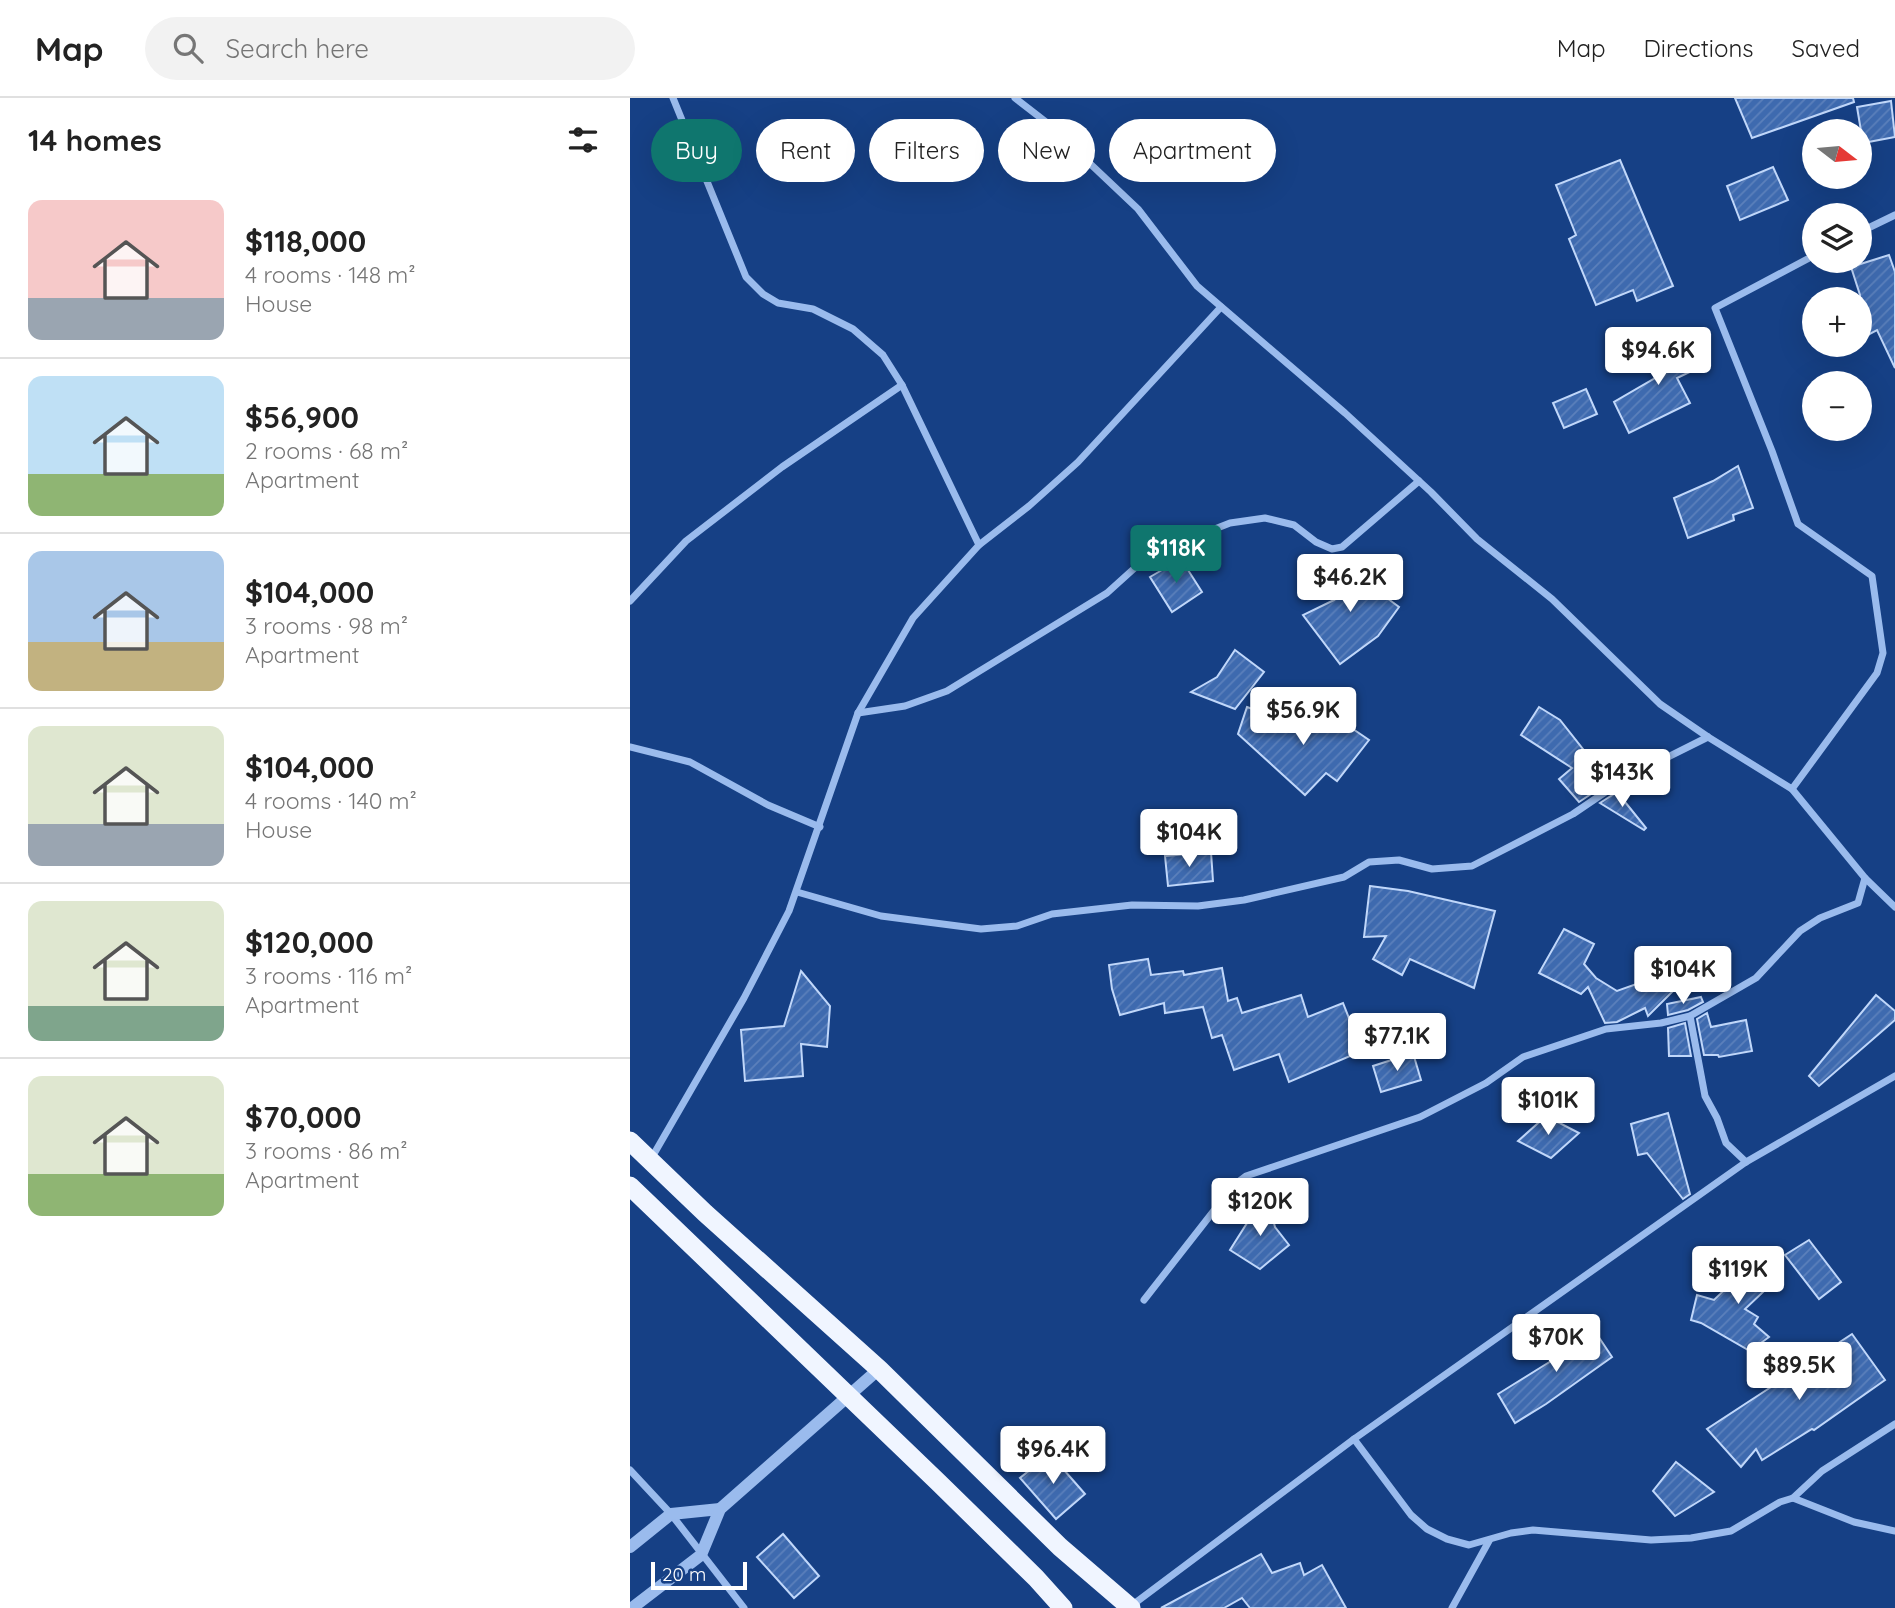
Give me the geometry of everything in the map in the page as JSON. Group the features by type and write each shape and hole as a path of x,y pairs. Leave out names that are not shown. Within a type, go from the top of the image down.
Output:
{"highway":[{"path":"630,1141 705,1213 879,1369 1060,1547 1130,1608"},
{"path":"630,1186 1036,1578 1063,1608"}],"street":[{"path":"673,98 746,276 763,294 778,303 813,309 853,329 883,355 902,385 979,545"},
{"path":"1015,98 1046,122 1138,209 1198,286 1419,481 1477,539 1552,599 1660,704 1792,789 1865,878 1895,907"},
{"path":"1872,226 1895,215"},
{"path":"1792,789 1877,673 1883,653 1872,576 1798,524 1715,307 1802,262"},
{"path":"650,1160 744,998 797,892 858,713 913,618 979,545 1030,506 1078,462 1221,307"},
{"path":"630,601 686,541 782,467 902,385"},
{"path":"858,713 905,706 947,691 1107,593 1138,565 1164,549 1230,523 1265,518 1294,525 1332,549 1342,547 1419,481"},
{"path":"797,892 881,916 981,929 1017,926 1052,914 1132,905 1198,906 1244,900 1344,877 1369,862 1399,860 1432,869 1472,866 1573,814 1626,778 1708,737"},
{"path":"630,747 690,761 768,805 820,827"},
{"path":"1144,1300 1234,1185 1246,1175 1420,1117 1486,1083 1523,1057 1605,1029 1661,1023 1689,1016 1756,978 1800,931 1819,918 1858,903 1865,878"},
{"path":"1689,1016 1705,1096 1726,1143 1746,1162"},
{"path":"1130,1608 1354,1439 1746,1162 1895,1076"},
{"path":"632,1608 701,1555 720,1509 879,1369"},
{"path":"1354,1439 1411,1515 1427,1529 1447,1539 1469,1545 1533,1530 1651,1540 1690,1538 1731,1531 1780,1502 1793,1498 1822,1471 1895,1424"},
{"path":"630,1470 671,1514 744,1608"},
{"path":"1793,1498 1854,1522 1895,1531"},
{"path":"630,1547 671,1514 720,1509"},
{"path":"1452,1608 1489,1541"}],"building":[{"path":"1735,98 1853,98 1854,102 1752,138"},
{"path":"1891,101 1895,137 1872,141 1872,119 1859,119 1857,107"},
{"path":"1620,160 1673,286 1637,301 1633,290 1596,305 1569,239 1576,235 1556,185"},
{"path":"1773,167 1788,200 1740,220 1727,186"},
{"path":"1889,255 1895,272 1895,368 1877,330 1872,333 1872,287 1857,287 1853,273 1872,273 1872,260"},
{"path":"1682,336 1696,369 1677,378 1690,403 1629,433 1614,402 1655,378 1644,353"},
{"path":"1586,389 1597,414 1564,428 1553,403"},
{"path":"1738,466 1753,508 1733,515 1734,520 1688,538 1674,498 1713,481"},
{"path":"1181,559 1202,592 1172,612 1150,577"},
{"path":"1340,563 1399,607 1378,636 1340,664 1303,615 1334,600 1319,579"},
{"path":"1235,650 1264,672 1235,709 1191,692 1217,677"},
{"path":"1247,707 1314,731 1328,712 1369,740 1337,781 1326,773 1305,795 1238,734"},
{"path":"1539,707 1560,720 1609,782 1579,802 1559,779 1572,768 1521,735"},
{"path":"1617,792 1646,828 1644,830 1600,803"},
{"path":"1211,852 1213,881 1168,886 1165,856"},
{"path":"1370,886 1408,891 1495,911 1474,988 1410,959 1402,975 1373,959 1386,936 1364,937"},
{"path":"1564,929 1594,944 1584,964 1596,978 1617,991 1704,960 1648,1016 1645,1008 1617,1022 1605,1023 1588,987 1581,994 1539,973"},
{"path":"1148,959 1151,975 1183,971 1184,975 1222,968 1228,1001 1237,998 1242,1013 1301,995 1308,1017 1343,1003 1362,1051 1289,1082 1279,1054 1234,1070 1222,1035 1212,1038 1203,1007 1165,1013 1164,1003 1120,1015 1112,989 1109,965"},
{"path":"801,971 830,1006 827,1047 801,1044 803,1076 745,1081 741,1030 784,1026"},
{"path":"1876,995 1895,1011 1895,1020 1819,1086 1809,1076"},
{"path":"1701,997 1703,1002 1688,1010 1668,1015 1667,1004"},
{"path":"1707,1013 1711,1027 1746,1020 1752,1051 1719,1057 1704,1055 1697,1019"},
{"path":"1685,1023 1691,1056 1669,1056 1668,1028"},
{"path":"1413,1053 1421,1080 1381,1092 1373,1066"},
{"path":"1668,1113 1690,1194 1683,1199 1647,1153 1638,1155 1631,1124"},
{"path":"1546,1116 1579,1133 1551,1158 1518,1141"},
{"path":"1266,1193 1275,1227 1289,1245 1260,1269 1230,1250"},
{"path":"1809,1240 1841,1282 1819,1299 1785,1255"},
{"path":"1762,1254 1781,1275 1745,1309 1758,1317 1754,1324 1769,1337 1750,1351 1691,1320 1697,1295 1714,1300"},
{"path":"1590,1324 1612,1357 1515,1423 1498,1394 1551,1361 1546,1354"},
{"path":"1852,1334 1885,1380 1814,1430 1762,1460 1756,1449 1741,1467 1707,1429"},
{"path":"1050,1454 1085,1494 1056,1519 1020,1478"},
{"path":"1676,1462 1714,1492 1675,1516 1653,1491"},
{"path":"783,1534 819,1576 794,1598 757,1557"},
{"path":"1261,1554 1272,1573 1300,1563 1304,1575 1322,1565 1346,1608 1250,1608 1242,1598 1224,1608 1161,1608"}]}
